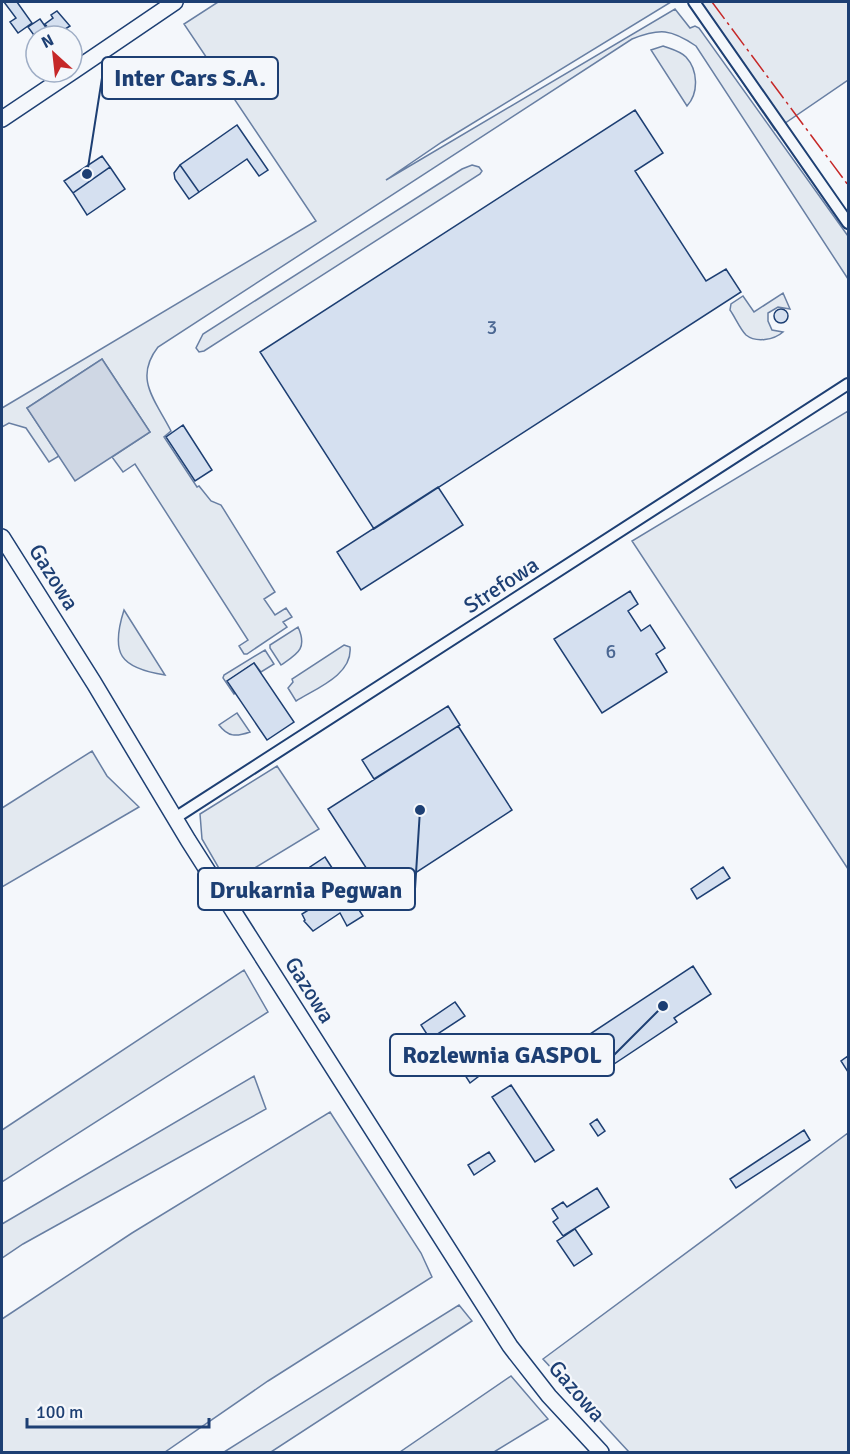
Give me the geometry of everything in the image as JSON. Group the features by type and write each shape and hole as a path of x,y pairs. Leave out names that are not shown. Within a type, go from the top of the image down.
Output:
{"street":[{"path":"84,64 175,2"},
{"path":"694,2 849,223"},
{"path":"2,119 54,84"},
{"name":"Strefowa","path":"175,818 849,384"},
{"name":"Gazowa","path":"2,537 94,683 175,818 510,1346 549,1396 601,1452"}],"shaded area":[{"path":"218,2 671,2 442,142 386,180 675,9 690,28 695,26 699,28 848,236 848,279 696,46 679,36 665,32 650,33 632,39 158,347 147,369 147,380 154,400 171,431 164,437 197,487 199,486 211,501 221,505 275,592 264,599 275,615 286,608 292,617 283,622 287,627 244,654 239,646 248,640 135,464 123,472 112,457 150,432 102,359 27,408 59,456 49,462 26,428 9,423 2,427 2,408 316,221 184,24"},
{"path":"688,2 848,2 848,80 775,130"},
{"path":"663,46 684,55 693,68 696,82 694,95 687,106 651,50"},
{"path":"472,165 479,167 482,171 480,174 204,351 199,352 196,348 203,334 462,169"},
{"path":"783,293 790,309 778,307 768,313 768,321 772,330 783,332 765,340 746,335 730,310 731,304 743,296 754,312"},
{"path":"102,359 150,432 75,481 27,408"},
{"path":"848,411 848,869 632,541"},
{"path":"124,610 165,675 138,668 122,656 118,638"},
{"path":"298,627 301,634 301,646 296,654 281,665 270,645"},
{"path":"344,645 350,647 346,666 331,680 296,701 288,688 293,682 292,679"},
{"path":"265,650 274,664 261,672 254,663 228,681 234,694 223,678 224,675"},
{"path":"237,713 250,732 233,735 219,725"},
{"path":"92,751 107,776 139,807 2,887 2,808"},
{"path":"277,766 319,829 228,884 202,839 200,814"},
{"path":"244,970 268,1012 2,1182 2,1130"},
{"path":"254,1076 266,1109 23,1244 2,1258 2,1224"},
{"path":"330,1112 421,1253 432,1277 268,1381 165,1452 2,1452 2,1319 132,1233"},
{"path":"848,1133 848,1452 629,1452 543,1359"},
{"path":"459,1305 472,1321 271,1452 224,1452"},
{"path":"511,1376 548,1419 494,1452 400,1452"}],"building":[{"path":"4,2 17,2 32,23 24,24 24,29 18,33 10,22 16,18"},
{"path":"57,11 68,24 45,24 53,18 51,15"},
{"path":"40,19 44,24 32,24"},
{"path":"635,110 663,153 635,171 706,281 726,269 741,292 374,529 260,352"},
{"path":"237,125 268,170 259,176 247,159 199,192 180,165"},
{"path":"102,156 110,167 73,193 64,181"},
{"path":"180,165 199,192 189,199 175,179 174,173"},
{"path":"110,167 125,189 87,215 73,193"},
{"path":"778,309 784,309 788,316 784,323 778,323 774,319 774,313"},
{"path":"183,425 212,470 195,481 166,437"},
{"path":"438,487 463,525 361,590 337,552"},
{"path":"630,591 638,604 628,611 641,631 650,625 665,648 656,654 667,672 602,713 554,639"},
{"path":"254,663 294,722 267,740 227,681"},
{"path":"448,706 460,725 374,779 362,760"},
{"path":"458,726 512,810 383,894 328,809"},
{"path":"325,857 363,916 347,926 340,913 313,931 304,921 302,914 329,897 310,867"},
{"path":"723,867 730,878 697,899 691,889"},
{"path":"693,966 711,994 674,1018 677,1022 608,1068 587,1036"},
{"path":"455,1002 465,1016 430,1039 421,1025"},
{"path":"471,1043 483,1062 473,1068 479,1076 470,1083 452,1055"},
{"path":"848,1056 848,1072 841,1061"},
{"path":"511,1085 554,1150 535,1162 492,1097"},
{"path":"597,1119 605,1131 598,1136 590,1124"},
{"path":"804,1130 810,1140 736,1188 730,1179"},
{"path":"489,1152 495,1161 474,1175 468,1165"},
{"path":"597,1188 609,1207 563,1236 553,1222 558,1218 552,1209 563,1202 567,1207"},
{"path":"575,1229 592,1254 574,1266 557,1241"}],"power":[{"path":"712,2 848,185"}],"place":[{"name":"Inter Cars S.A.","path":"87,174"},
{"name":"Drukarnia Pegwan","path":"420,810"},
{"name":"Rozlewnia GASPOL","path":"663,1006"}]}
